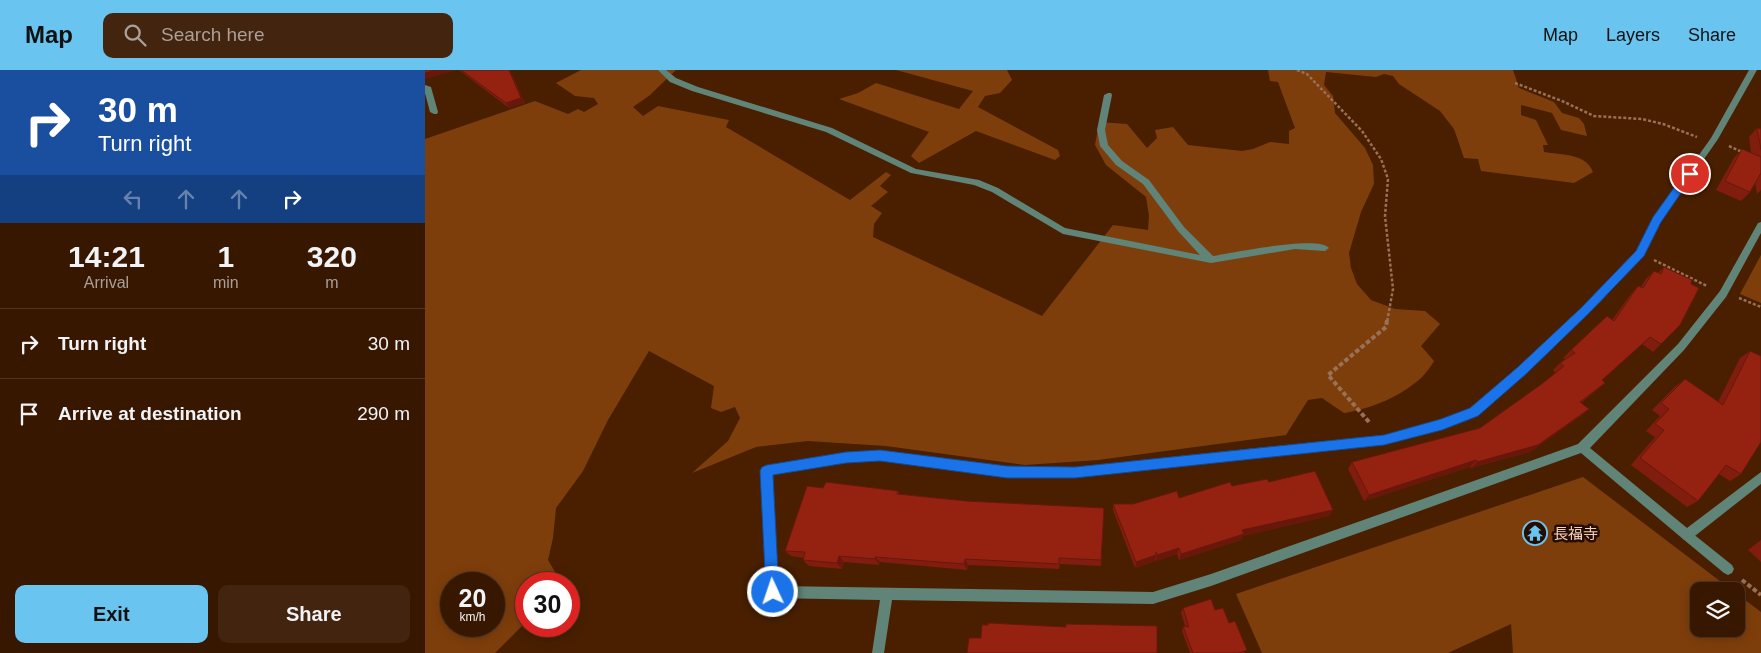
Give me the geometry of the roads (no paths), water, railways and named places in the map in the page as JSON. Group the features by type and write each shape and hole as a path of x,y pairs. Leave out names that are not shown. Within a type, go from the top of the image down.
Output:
{"street":[{"path":"663,70 673,80 695,89 829,130 914,172 976,182 995,190 1063,232 1211,260 1295,246 1325,248"},
{"path":"1753,70 1715,142 1657,220 1640,253 1590,305 1522,370 1474,412 1442,424 1384,440 1075,472 1007,472 880,455 846,458 767,471 773,592 1153,598 1211,580 1582,448 1681,347 1723,294 1761,225"},
{"path":"425,88 427,87 434,112"},
{"path":"1108,95 1101,130 1104,146 1119,163 1146,182 1181,229 1211,260"},
{"path":"1582,448 1728,569"},
{"path":"1687,535 1761,478"},
{"path":"878,653 887,594"}],"place":[{"name":"長福寺","path":"1535,533"}]}
